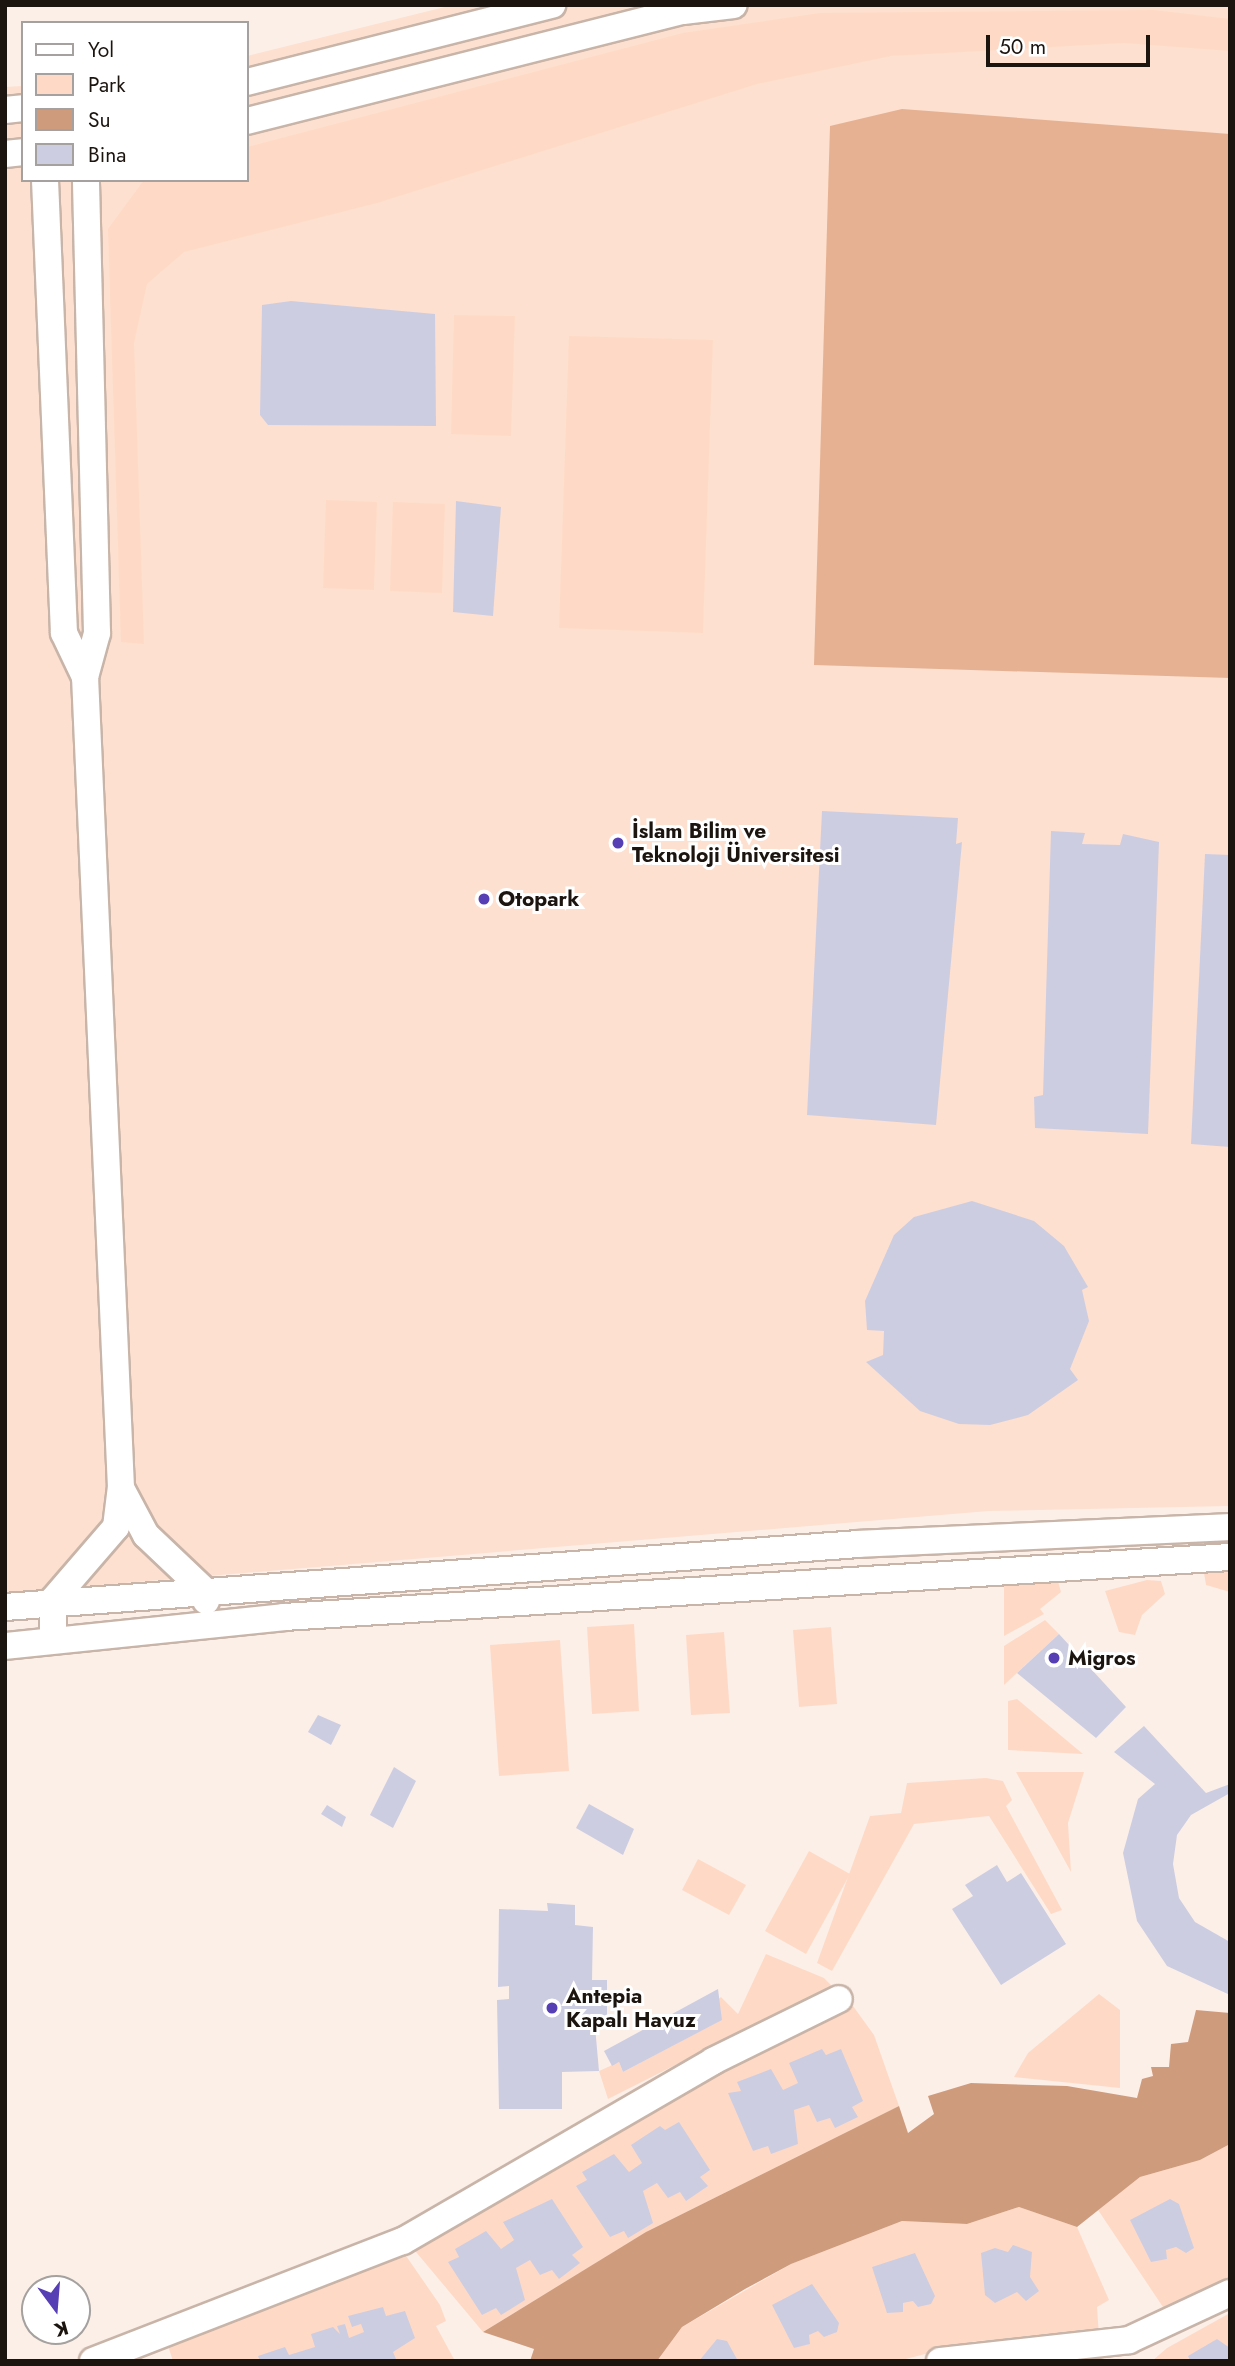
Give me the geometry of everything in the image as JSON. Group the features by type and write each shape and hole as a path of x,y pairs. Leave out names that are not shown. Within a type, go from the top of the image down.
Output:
{"street":[{"path":"248,82 552,5"},
{"path":"248,121 683,12 734,5"},
{"path":"45,182 64,633 85,677"},
{"path":"53,1639 53,1600 116,1527 121,1488 85,677 97,633 86,182"},
{"path":"121,1488 146,1535 205,1591 209,1623"},
{"path":"5,1607 53,1600 858,1544 1230,1527"},
{"path":"5,1646 209,1623 1230,1557"},
{"path":"93,2361 403,2241 678,2081 839,1999"},
{"path":"940,2361 1115,2343 1230,2293"}],"shaded area":[{"name":"İslam Bilim ve Teknoloji Üniversitesi","path":"453,5 1230,5 1230,1506 989,1511 5,1593 5,87 21,86 21,182 248,182 248,56"},
{"path":"902,109 1230,134 1230,678 814,665 830,126"}],"green space":[{"path":"1154,10 1230,19 1230,51 1124,43 891,56 757,84 377,203 184,252 147,284 134,343 144,644 121,642 108,229 143,182 248,182 248,147 683,33 820,13"},
{"path":"454,315 515,316 511,436 451,434"},
{"path":"569,336 713,340 703,633 559,628"},
{"path":"326,500 377,502 374,590 323,588"},
{"path":"393,502 445,504 442,593 390,591"},
{"path":"1230,1572 1230,1592 1206,1585 1204,1573"},
{"path":"1056,1574 1061,1592 1040,1609 1044,1614 1004,1636 1004,1576"},
{"path":"1147,1580 1161,1581 1165,1594 1142,1615 1135,1635 1119,1632 1105,1591"},
{"path":"1045,1620 1059,1634 1004,1685 1004,1646"},
{"path":"634,1624 639,1711 592,1714 587,1627"},
{"path":"831,1627 837,1704 799,1707 793,1630"},
{"path":"724,1632 730,1713 691,1715 686,1635"},
{"path":"560,1640 569,1771 499,1776 490,1645"},
{"path":"1017,1699 1083,1754 1008,1750 1008,1701"},
{"path":"1016,1772 1084,1772 1068,1823 1071,1872"},
{"path":"986,1778 1003,1781 1012,1800 1006,1806 1062,1910 1051,1914 989,1816 914,1824 832,1971 817,1963 870,1816 901,1813 907,1783"},
{"path":"809,1851 850,1874 806,1954 765,1931"},
{"path":"698,1859 746,1885 729,1915 682,1890"},
{"path":"766,1954 824,1978 838,1992 796,2004 608,2099 599,2071 619,2062 623,2072 721,2020 715,2002 721,1997 738,2014"},
{"path":"1099,1994 1120,2010 1120,2088 1014,2077 1028,2053"},
{"path":"853,2006 874,2035 899,2106 650,2230 483,2332 411,2246 671,2094"},
{"path":"1230,2144 1230,2283 1167,2313 1098,2210 1140,2177 1200,2160"},
{"path":"1019,2207 1077,2227 1109,2300 1097,2307 1099,2336 976,2341 898,2361 657,2361 682,2327 791,2264 902,2221 967,2224"},
{"path":"402,2250 440,2305 446,2321 436,2326 455,2361 173,2361 168,2346"},
{"path":"1230,2313 1230,2361 1152,2361 1167,2348"}],"water":[{"path":"1196,2010 1230,2013 1230,2144 1200,2160 1140,2177 1077,2227 1019,2207 967,2224 902,2221 791,2264 745,2289 682,2327 657,2361 530,2361 534,2349 483,2332 646,2232 899,2106 908,2133 934,2114 928,2096 971,2083 1067,2086 1137,2098 1142,2079 1153,2076 1151,2067 1169,2067 1171,2044 1188,2042"}],"building":[{"path":"291,301 435,314 436,426 268,425 260,415 262,305"},
{"path":"456,501 501,507 493,616 453,612"},
{"path":"822,811 958,818 956,844 962,842 936,1125 807,1115"},
{"path":"1051,831 1085,833 1082,844 1120,845 1123,834 1159,842 1148,1134 1035,1128 1034,1097 1043,1095"},
{"path":"1205,854 1230,855 1230,1147 1191,1144"},
{"path":"972,1201 1034,1221 1064,1246 1088,1287 1082,1290 1089,1321 1070,1369 1078,1380 1028,1415 990,1425 959,1424 920,1411 866,1362 883,1355 884,1331 867,1330 865,1301 894,1235 914,1217"},
{"path":"1059,1634 1126,1707 1096,1738 1017,1673"},
{"path":"318,1715 341,1725 331,1745 308,1732"},
{"path":"1144,1726 1206,1793 1230,1784 1230,1793 1191,1815 1177,1835 1173,1864 1179,1898 1195,1922 1230,1942 1230,1995 1167,1966 1137,1921 1123,1853 1138,1799 1155,1784 1114,1752"},
{"path":"394,1767 416,1781 393,1828 370,1815"},
{"path":"589,1804 634,1829 623,1855 576,1828"},
{"path":"327,1805 346,1817 342,1827 321,1814"},
{"path":"997,1865 1007,1882 1021,1873 1066,1944 1001,1985 952,1909 973,1896 965,1885"},
{"name":"Antepia Kapalı Havuz","path":"547,1903 575,1905 575,1925 593,1927 592,1980 607,1980 607,2016 594,2015 599,2071 562,2072 562,2109 499,2109 497,2000 509,1999 509,1986 498,1987 499,1909 548,1911"},
{"path":"718,1989 722,2020 623,2072 619,2062 612,2066 604,2051"},
{"path":"822,2049 826,2055 841,2049 863,2101 852,2107 858,2117 835,2128 830,2118 817,2122 809,2105 794,2110 798,2144 771,2154 768,2146 753,2151 728,2093 741,2091 737,2082 771,2069 783,2090 798,2083 789,2063"},
{"path":"679,2122 710,2170 700,2177 708,2186 686,2201 680,2192 668,2198 657,2183 643,2191 653,2223 628,2238 624,2231 610,2237 576,2186 587,2180 582,2172 614,2154 629,2172 642,2163 631,2145 660,2126 665,2130"},
{"path":"552,2199 583,2247 572,2255 580,2263 559,2279 552,2270 540,2275 530,2260 516,2268 525,2300 501,2315 496,2308 482,2315 448,2262 459,2257 455,2249 486,2231 501,2249 514,2240 503,2222"},
{"path":"1170,2199 1179,2204 1194,2248 1186,2253 1176,2247 1166,2250 1167,2259 1151,2262 1130,2220"},
{"path":"1013,2245 1032,2252 1030,2277 1039,2291 1026,2301 1017,2292 995,2303 985,2295 981,2253 995,2248 1008,2252"},
{"path":"915,2253 935,2296 931,2304 918,2307 913,2301 903,2303 903,2312 887,2313 872,2267"},
{"path":"812,2284 839,2323 837,2332 824,2337 818,2331 809,2335 810,2344 794,2348 772,2305"},
{"path":"383,2307 386,2316 405,2311 415,2338 393,2352 396,2359 260,2361 258,2356 285,2347 289,2355 315,2347 311,2334 333,2327 340,2334 337,2326 345,2324 349,2338 364,2332 361,2324 352,2327 348,2316"},
{"path":"717,2339 727,2341 738,2361 699,2361"},
{"path":"1217,2339 1230,2348 1230,2361 1190,2361 1188,2356"}],"place":[{"name":"İslam Bilim ve Teknoloji Üniversitesi","path":"618,843"},
{"name":"Otopark","path":"484,899"},
{"name":"Migros","path":"1054,1658"},
{"name":"Antepia Kapalı Havuz","path":"552,2008"}]}
